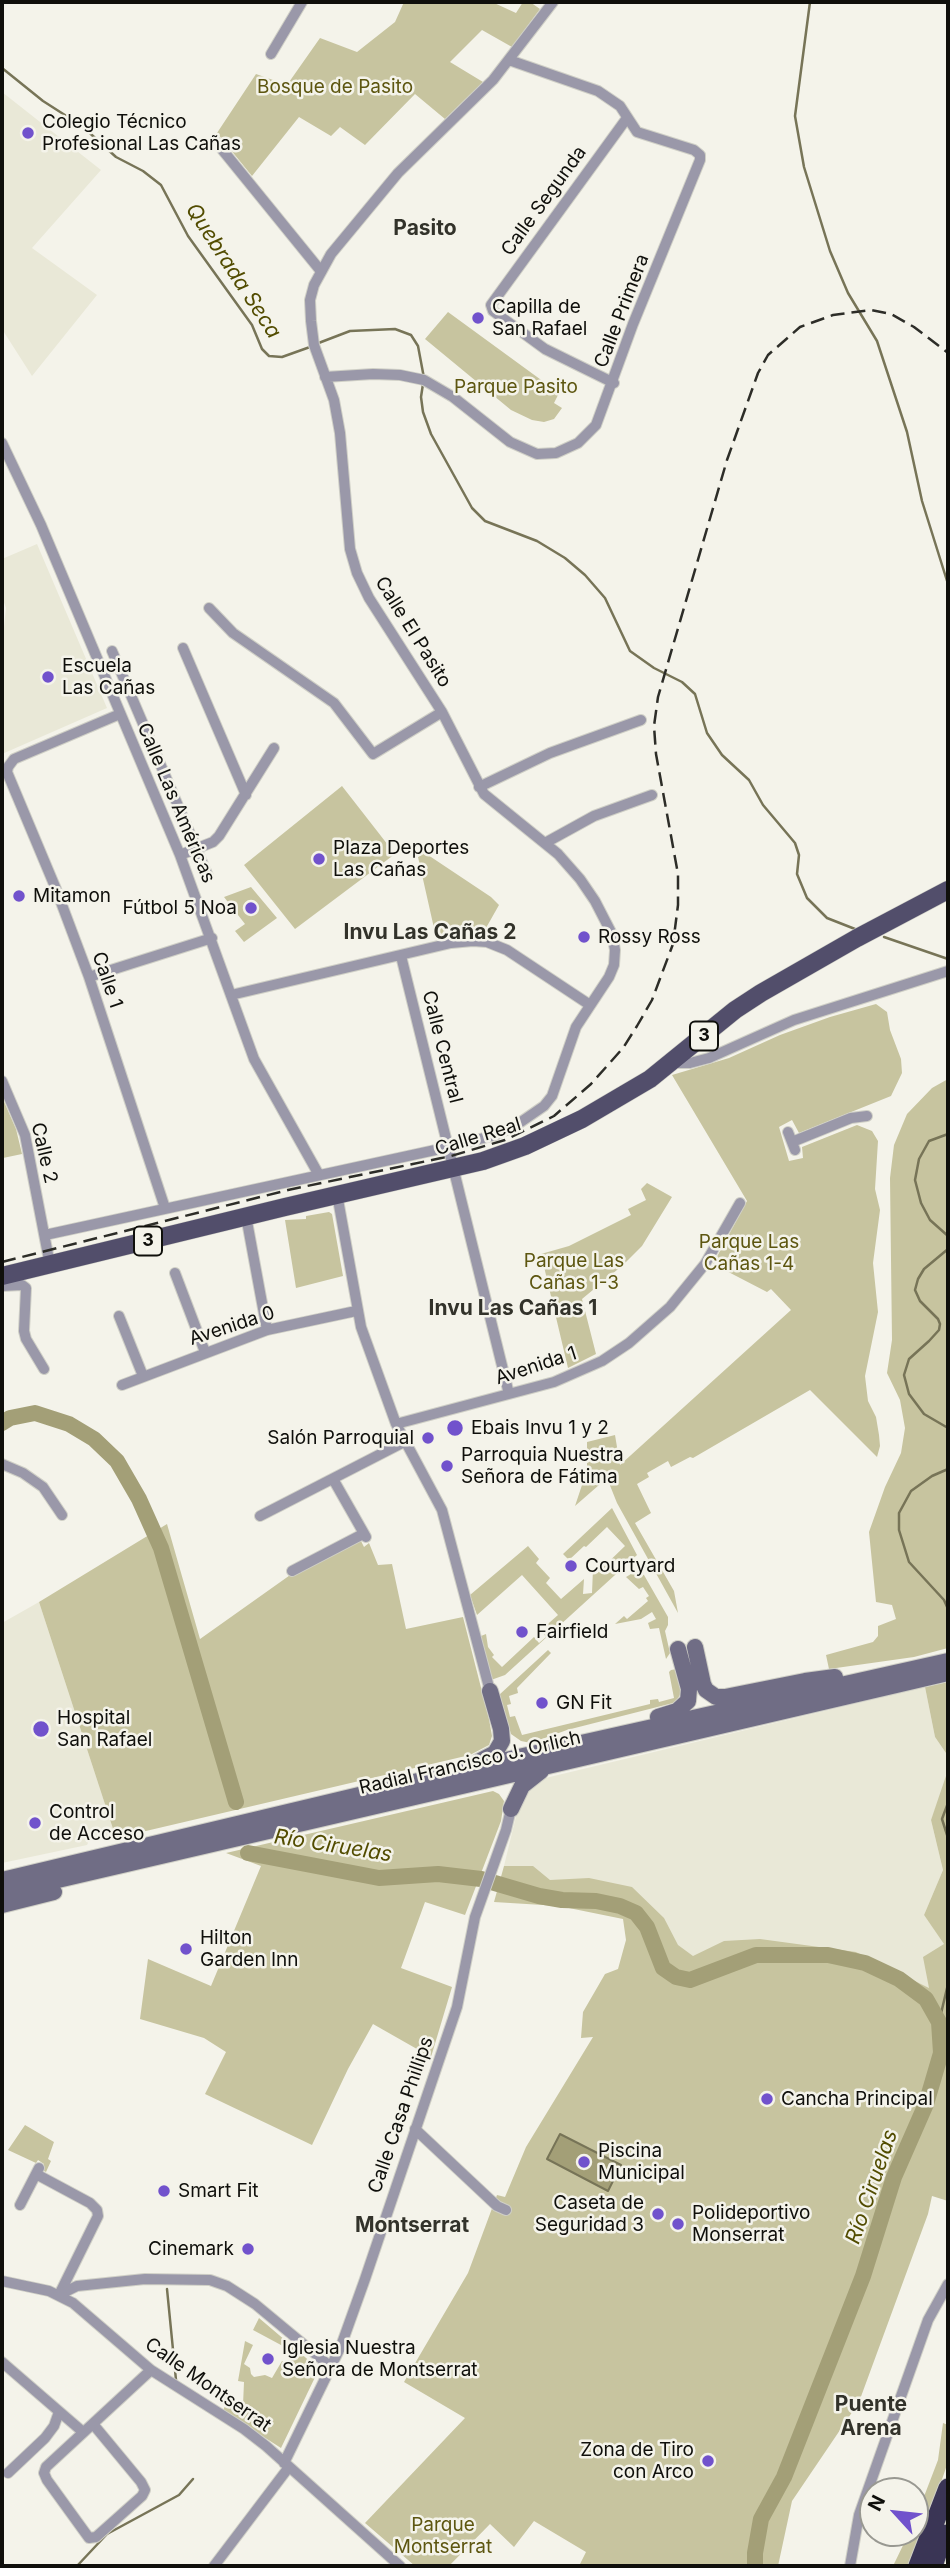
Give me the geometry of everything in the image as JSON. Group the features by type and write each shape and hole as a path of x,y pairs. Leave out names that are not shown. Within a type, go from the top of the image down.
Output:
{"highway":[{"path":"918,2566 948,2488"},
{"path":"933,2566 948,2520"}],"main road":[{"name":"Calle Real","path":"2,1276 503,1155 551,1135 650,1079 761,993 948,890"},
{"path":"695,1647 706,1690 720,1698 805,1681 928,1665"},
{"path":"523,1756 592,1731 677,1711 688,1701 689,1695 678,1649"},
{"name":"Radial Francisco J. Orlich","path":"2,1893 448,1774 948,1661"},
{"name":"Radial Francisco J. Orlich","path":"2,1880 492,1779 948,1673"},
{"path":"448,1774 486,1758 499,1748 501,1729 490,1691"},
{"path":"511,1809 522,1786 548,1766"},
{"path":"492,1779 509,1791 511,1809"},
{"path":"2,1871 233,1818 271,1823"},
{"path":"2,1905 184,1859 271,1823"}],"street":[{"path":"271,54 302,2"},
{"name":"Calle El Pasito","path":"319,1175 449,1147 505,1130 531,1116 544,1106 557,1086 570,1040 614,965 612,934 580,879 545,843 484,794 442,712 369,598 349,549 340,433 334,400 313,331 310,300 320,270 331,254 398,173 485,89 552,2"},
{"path":"509,60 598,91 620,106 627,118"},
{"name":"Calle Primera","path":"325,377 373,374 416,378 453,397 510,442 537,454 556,453 578,443 596,425 614,383 633,324 700,160 700,155 694,150 637,132 627,118"},
{"name":"Calle Segunda","path":"614,383 545,349 493,311 491,305 627,118"},
{"path":"216,142 320,270"},
{"name":"Calle Las Américas","path":"2,443 41,525 180,855 254,1059 319,1175"},
{"path":"209,608 233,633 334,703 373,754 442,712"},
{"path":"183,648 246,795"},
{"name":"Calle Las Américas","path":"112,651 208,876"},
{"name":"Calle 1","path":"120,714 14,759 8,767 8,777 56,889 89,978 165,1208"},
{"path":"480,787 550,753 641,720"},
{"path":"132,743 148,737"},
{"path":"180,855 219,836 274,748"},
{"path":"545,843 594,816 652,795"},
{"path":"89,978 212,938"},
{"path":"231,995 451,943 473,941 487,942 507,950 590,1005"},
{"name":"Calle Central","path":"401,956 454,1168"},
{"path":"672,1063 690,1063 709,1058 794,1020 948,971"},
{"name":"Calle 2","path":"2,1081 25,1135 50,1265"},
{"path":"792,1141 851,1118 867,1116"},
{"path":"454,1168 509,1394"},
{"path":"45,1235 319,1175"},
{"path":"337,1195 356,1311 396,1424 446,1521 490,1691"},
{"name":"Avenida 1","path":"396,1424 554,1382 593,1365 629,1343 670,1307 705,1264 740,1203"},
{"path":"246,1216 267,1330"},
{"path":"176,1273 205,1352"},
{"path":"2,1286 22,1284 26,1288 24,1331 44,1369"},
{"name":"Avenida 0","path":"122,1385 267,1330 356,1311"},
{"path":"119,1316 143,1376"},
{"path":"260,1516 404,1441"},
{"path":"2,1464 23,1473 43,1487 62,1515"},
{"path":"292,1571 365,1535 333,1479"},
{"name":"Calle Casa Phillips","path":"214,2566 286,2465 331,2367 361,2290 457,2007 473,1924 511,1809"},
{"path":"415,2129 497,2206 506,2210"},
{"path":"20,2205 38,2171 97,2210 98,2217 59,2295"},
{"path":"59,2295 77,2286 145,2279 210,2280 227,2286 255,2304 331,2367"},
{"name":"Calle Montserrat","path":"2,2281 59,2295 73,2304 151,2370 244,2429 400,2566"},
{"path":"850,2566 859,2515 928,2320 948,2284"},
{"path":"2,2362 83,2432"},
{"path":"93,2424 142,2482 145,2490 142,2496 96,2537 89,2538 47,2480 44,2473 46,2467 151,2370"},
{"path":"8,2473 45,2438 54,2426 59,2412"},
{"path":"54,2426 72,2442"}],"shaded area":[{"path":"2,92 101,170 32,248 97,295 32,376 2,329"},
{"name":"Escuela Las Cañas","path":"37,544 107,708 2,754 2,646 6,608 2,597 2,559"},
{"name":"Hospital San Rafael","path":"39,1602 116,1838 91,1836 87,1845 2,1863 2,1623"},
{"path":"925,1687 935,1737 948,1756 945,1784 931,1820 943,1870 924,1915 945,1944 930,1989 856,1952 687,1959 668,1936 561,1888 504,1866 521,1796 533,1781"},
{"name":"Piscina Municipal","path":"560,2134 621,2165 608,2191 547,2159"}],"green space":[{"name":"Bosque de Pasito","path":"404,2 492,2 516,13 523,2 530,2 540,9 512,47 482,30 450,62 483,82 445,119 415,94 365,145 340,127 331,136 299,117 252,176 217,133 256,74 287,85 320,38 357,52 395,22"},
{"name":"Parque Pasito","path":"448,312 559,393 554,403 562,408 554,419 544,422 532,420 511,410 425,339"},
{"name":"Plaza Deportes Las Cañas","path":"342,786 395,854 295,929 244,865"},
{"path":"425,853 499,905 482,935 460,932 436,937 418,857"},
{"name":"Fútbol 5 Noa","path":"251,887 277,918 244,942 235,931 245,924 224,897"},
{"name":"Parque Las Cañas 1-4","path":"876,1004 887,1012 890,1030 901,1059 902,1073 891,1096 799,1133 792,1120 779,1127 789,1161 803,1158 802,1147 857,1125 872,1131 878,1141 875,1189 880,1210 873,1263 878,1312 865,1376 868,1401 876,1417 879,1435 877,1457 810,1390 693,1458 671,1467 668,1461 647,1473 649,1477 637,1484 651,1513 635,1523 674,1591 678,1613 617,1503 607,1478 575,1506 587,1470 587,1442 615,1435 620,1465 791,1310 771,1289 767,1292 713,1264 747,1201 672,1075 729,1058 780,1035 830,1017"},
{"path":"948,1079 948,1648 914,1657 829,1669 826,1655 873,1642 878,1636 878,1626 896,1619 892,1605 876,1602 869,1532 901,1453 905,1428 900,1400 887,1373 892,1340 890,1178 894,1145 907,1114 932,1088"},
{"path":"2,1097 16,1129 22,1154 3,1158"},
{"name":"Parque Las Cañas 1-3","path":"647,1183 672,1197 642,1246 582,1299 596,1354 568,1368 541,1254 569,1246 631,1215 628,1209 646,1200 641,1189"},
{"path":"329,1212 332,1214 343,1276 296,1288 285,1220 306,1219 306,1216"},
{"path":"612,1508 637,1555 505,1675 491,1680 481,1636 486,1634 488,1647 494,1655 492,1657 502,1667 534,1637 539,1643 546,1637 541,1630 558,1615 522,1575 477,1615 470,1595 528,1546 539,1559 536,1563 550,1578 546,1583 561,1599 584,1579 583,1594 592,1593 593,1569 597,1573 625,1546 607,1527 569,1560 563,1554"},
{"path":"167,1524 200,1639 293,1573 360,1539 364,1547 369,1543 378,1565 392,1564 406,1629 463,1617 489,1719 492,1736 489,1745 470,1755 116,1838 39,1602"},
{"path":"636,1571 644,1575 668,1617 665,1631 670,1653 666,1659 659,1628 650,1629 648,1623 656,1619 652,1612 641,1619 615,1624 624,1616 627,1619 648,1601 646,1598 649,1596 643,1587 639,1589 626,1577"},
{"path":"548,1650 551,1653 517,1688 518,1693 509,1696 511,1704 507,1705 510,1717 515,1716 522,1735 650,1704 650,1700 658,1699 659,1702 674,1698 669,1672 671,1670 677,1669 681,1693 673,1703 567,1730 531,1743 521,1741 511,1734 499,1695"},
{"path":"948,1682 948,1756 935,1737 925,1687"},
{"name":"Polideportivo Monserrat","path":"948,1770 948,2201 932,2196 928,2214 859,2402 792,2501 778,2566 579,2566 586,2552 534,2521 514,2547 490,2524 449,2566 415,2566 365,2523 465,2418 404,2382 468,2273 497,2195 505,2197 526,2147 593,2037 581,2038 583,2012 605,1974 618,1969 626,1940 623,1919 559,1906 494,1902 504,1866 533,1866 550,1880 589,1878 632,1887 664,1918 678,1945 693,1956 724,1941 760,1939 856,1952 929,1988 923,1957 944,1944 924,1915 943,1870 931,1820"},
{"path":"493,1791 504,1801 501,1821 465,1915 425,1902 401,1968 452,1987 431,2057 373,2024 312,2145 205,2094 226,2052 204,2038 140,2019 148,1959 211,1986 261,1866 226,1853"},
{"path":"25,2125 54,2142 46,2172 42,2170 44,2164 38,2160 36,2163 8,2150"},
{"path":"259,2318 319,2369 281,2448 223,2411 226,2403 243,2405 244,2382 238,2381 245,2341 253,2345 244,2364 250,2368 254,2377 265,2375 272,2378 282,2361 287,2363 294,2352 253,2330"},
{"path":"943,2423 948,2425 948,2462 929,2516 929,2483 938,2460"},
{"path":"902,2547 915,2547 907,2566 893,2566"}],"waterway":[{"path":"810,2 795,116 804,167 830,251 848,293 877,341 907,432 922,501 948,584"},
{"name":"Quebrada Seca","path":"2,68 43,101 82,126 116,157 143,171 161,185 188,236 252,325 262,349 269,356 282,357 310,347"},
{"name":"Quebrada Seca","path":"316,344 350,331 395,329 411,335 418,346 424,378"},
{"name":"Quebrada Seca","path":"423,384 423,412 431,434 472,508 485,521 537,541 565,558 585,575 605,598 630,651 654,668 682,682 695,694 707,733 722,755 749,780 763,805 795,843 799,855 797,874 807,898 827,918 855,929"},
{"name":"Quebrada Seca","path":"884,937 948,959"},
{"path":"948,1134 929,1141 919,1159 915,1180 921,1203 930,1220 948,1236"},
{"path":"948,1249 924,1269 918,1279 915,1290 920,1301 940,1324 939,1330 909,1359 904,1375 909,1394 924,1414 948,1428"},
{"name":"Río Ciruelas","path":"2,1423 10,1418 35,1413 69,1424 94,1439 117,1461 139,1499 161,1548 236,1802"},
{"path":"948,1469 932,1476 911,1491 899,1513 899,1530 909,1562 944,1600 948,1609"},
{"path":"948,1803 942,1819 948,1838"},
{"name":"Río Ciruelas","path":"248,1853 379,1878 438,1874 481,1879 539,1896 620,1906 636,1913 647,1927 663,1968 676,1977 690,1980 756,1955 828,1955 865,1963 899,1979 926,1999 939,2022 941,2053 926,2104 894,2177 863,2276 784,2477 761,2519 755,2566"},
{"path":"939,2022 948,1984"},
{"path":"167,2289 176,2380"},
{"path":"77,2566 107,2534 179,2495 193,2479"}],"railway":[{"path":"2,1262 288,1190 451,1156 505,1140 554,1116 591,1084 623,1048 637,1026 652,1000 673,944 678,905 678,874 656,754 654,726 658,697 727,460 758,373 768,355 800,327 833,315 871,310 891,314 914,327 948,353"}],"place":[{"name":"Colegio Técnico Profesional Las Cañas","path":"28,133"},
{"name":"Capilla de San Rafael","path":"478,318"},
{"name":"Escuela Las Cañas","path":"48,677"},
{"name":"Plaza Deportes Las Cañas","path":"319,859"},
{"name":"Mitamon","path":"19,896"},
{"name":"Fútbol 5 Noa","path":"251,908"},
{"name":"Rossy Ross","path":"584,937"},
{"name":"Ebais Invu 1 y 2","path":"455,1428"},
{"name":"Salón Parroquial","path":"428,1438"},
{"name":"Parroquia Nuestra Señora de Fátima","path":"447,1466"},
{"name":"Courtyard","path":"571,1566"},
{"name":"Fairfield","path":"522,1632"},
{"name":"GN Fit","path":"542,1703"},
{"name":"Hospital San Rafael","path":"41,1729"},
{"name":"Control de Acceso","path":"35,1823"},
{"name":"Hilton Garden Inn","path":"186,1949"},
{"name":"Cancha Principal","path":"767,2099"},
{"name":"Piscina Municipal","path":"584,2162"},
{"name":"Smart Fit","path":"164,2191"},
{"name":"Caseta de Seguridad 3","path":"658,2214"},
{"name":"Polideportivo Monserrat","path":"678,2224"},
{"name":"Cinemark","path":"248,2249"},
{"name":"Iglesia Nuestra Señora de Montserrat","path":"268,2359"},
{"name":"Zona de Tiro con Arco","path":"708,2461"}],"district":[{"name":"Pasito","path":"425,229"},
{"name":"Invu Las Cañas 2","path":"430,933"},
{"name":"Invu Las Cañas 1","path":"513,1309"},
{"name":"Montserrat","path":"412,2226"},
{"name":"Puente Arena","path":"871,2417"}],"park label":[{"name":"Parque Montserrat","path":"443,2536"}]}
